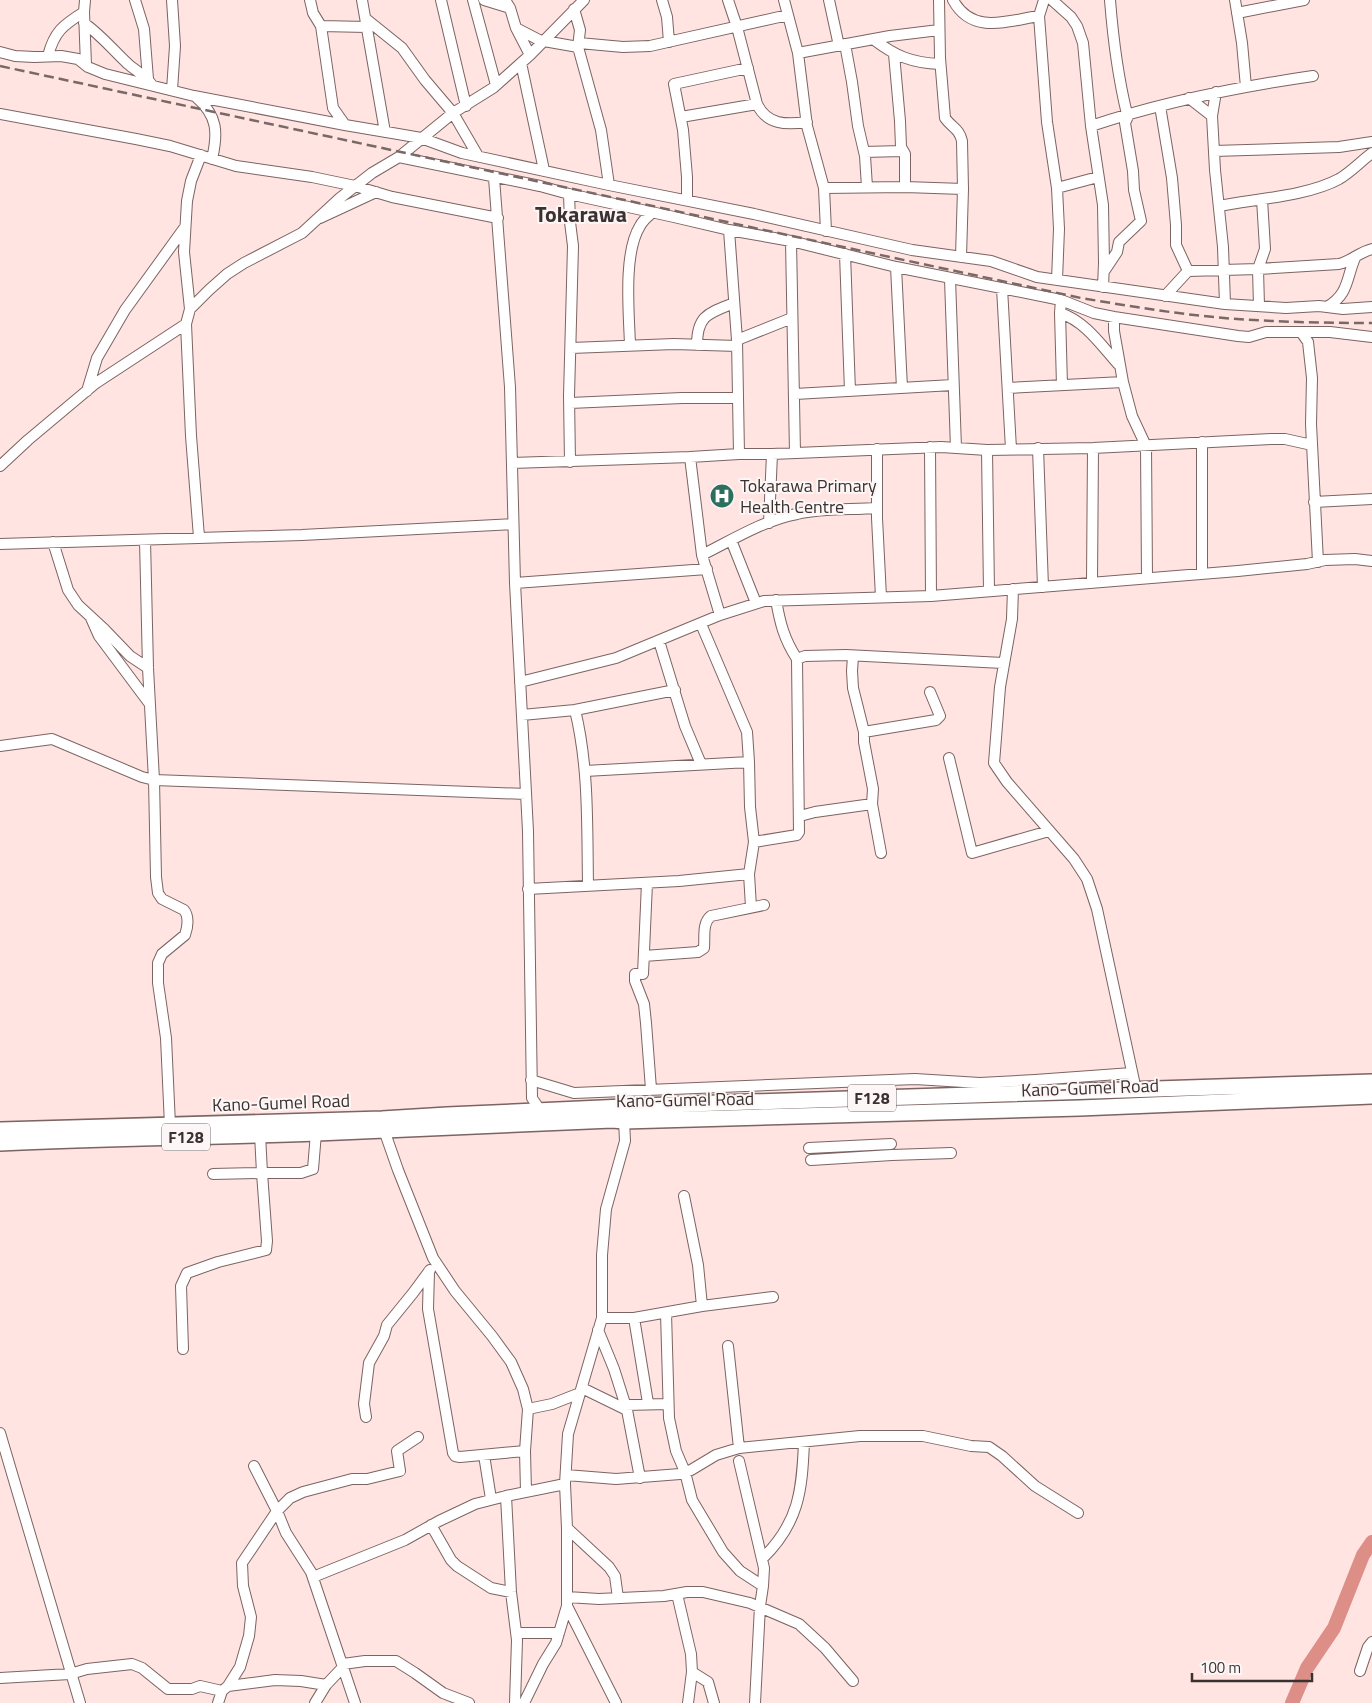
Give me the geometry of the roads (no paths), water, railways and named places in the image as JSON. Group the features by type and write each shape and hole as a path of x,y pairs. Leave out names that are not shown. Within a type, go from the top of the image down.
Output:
{"main road":[{"name":"Kano-Gumel Road","path":"0,1143 260,1134 292,1127 316,1133 592,1121 624,1122 1136,1090 1372,1082"},
{"name":"Kano-Gumel Road","path":"0,1130 170,1125 292,1127 382,1119 540,1110 875,1106 1080,1108 1372,1096"}],"street":[{"path":"85,0 86,65"},
{"path":"135,0 144,29 150,82"},
{"path":"172,0 175,46 172,90"},
{"path":"310,0 321,26 332,108 345,126"},
{"path":"362,0 385,132"},
{"path":"440,0 466,106"},
{"path":"473,0 496,85"},
{"path":"484,0 507,4 516,28 530,55"},
{"path":"662,0 667,17 669,42"},
{"path":"728,0 757,104 762,114 787,124 807,122"},
{"path":"784,0 798,52 807,122 824,188 826,231"},
{"path":"829,0 852,82 858,126 864,152 866,187"},
{"path":"939,0 940,64 945,118 960,134 963,189 961,257"},
{"path":"953,0 963,15 977,22 994,23 1039,16"},
{"path":"1044,0 1039,16 1047,122 1057,188 1059,229 1057,280"},
{"path":"1053,0 1077,26 1083,43 1091,126 1103,205 1105,232 1103,287"},
{"path":"1104,272 1117,252 1119,242 1141,221 1134,190 1133,171 1125,123 1128,114 1122,92 1112,32 1110,0"},
{"path":"1235,0 1242,43 1246,87"},
{"path":"1237,13 1304,0"},
{"path":"320,219 325,211 372,173 398,157 453,113 496,85 530,55 580,3"},
{"path":"580,3 578,45 601,130 609,185"},
{"path":"516,28 544,41 578,45 650,46 788,15"},
{"path":"48,56 56,33 64,25 84,17"},
{"path":"84,17 135,70 150,82"},
{"path":"321,26 367,23 402,48 425,80 453,113 478,156"},
{"path":"798,52 939,30"},
{"path":"873,39 894,54 917,62 940,64"},
{"path":"0,52 34,58 61,56 78,59 105,74 150,82 194,96 345,126 421,138 462,153 912,250 990,261 1037,277 1225,304 1286,308 1328,307 1343,309 1372,307"},
{"path":"894,54 900,121 900,147 904,154 905,187"},
{"path":"521,63 544,170"},
{"path":"687,200 687,177 681,117 674,84 748,68"},
{"path":"1091,126 1189,98 1313,76"},
{"path":"1216,92 1212,116 1225,304"},
{"path":"194,96 207,106 212,118 216,140 212,159"},
{"path":"1189,98 1212,116"},
{"path":"681,117 757,104"},
{"path":"1160,106 1172,178 1176,245 1188,271"},
{"path":"0,114 136,139 236,166 312,177 355,186 392,197 498,218"},
{"path":"1214,151 1339,147 1372,142"},
{"path":"864,152 902,151"},
{"path":"1219,206 1312,189 1338,179 1372,152"},
{"path":"199,537 191,436 186,324 190,309 185,266 185,226 191,181 201,155"},
{"path":"398,157 540,186 950,279 1061,300 1094,312 1114,316 1249,337 1266,332 1315,332 1372,337"},
{"path":"1057,188 1098,177"},
{"path":"494,178 508,360 515,583 526,794 530,923 531,1080 532,1098 540,1110"},
{"path":"824,188 905,187 963,189"},
{"path":"190,309 227,274 244,263 302,233 320,219 376,192"},
{"path":"569,194 573,246 570,462"},
{"path":"1259,306 1258,269 1265,249 1262,199"},
{"path":"630,345 628,290 631,254 640,224 653,212"},
{"path":"87,391 97,358 125,310 185,226"},
{"path":"728,230 737,343 739,454"},
{"path":"790,242 795,453"},
{"path":"1165,296 1188,271 1338,264 1372,249"},
{"path":"845,254 850,391"},
{"path":"1328,307 1346,287 1355,258"},
{"path":"896,267 902,388"},
{"path":"950,279 956,448"},
{"path":"1002,288 1011,449"},
{"path":"1061,300 1062,385"},
{"path":"697,345 697,333 704,317 734,303"},
{"path":"1060,313 1071,316 1080,323 1119,365"},
{"path":"1114,316 1114,331 1123,382 1132,416 1146,446 1147,577"},
{"path":"571,348 737,343 792,318"},
{"path":"0,466 87,391 186,324"},
{"path":"1301,332 1308,342 1312,378 1312,445 1318,562"},
{"path":"1308,342 1315,332"},
{"path":"1008,388 1123,382"},
{"path":"795,394 954,385"},
{"path":"570,403 682,398 738,398"},
{"path":"512,463 930,447 987,450 1093,448 1278,439 1312,445"},
{"path":"1202,442 1202,573"},
{"path":"930,447 931,596"},
{"path":"1038,448 1043,586"},
{"path":"1092,582 1093,448"},
{"path":"878,449 877,508 880,597"},
{"path":"987,450 988,591"},
{"path":"769,523 772,454"},
{"path":"690,457 702,555 720,615"},
{"path":"1314,502 1372,499"},
{"path":"702,555 769,523 797,514 828,509 853,510 877,508"},
{"path":"0,544 302,535 513,524"},
{"path":"145,540 156,877 158,893 162,899 184,910 187,924 186,935 162,954 158,963 158,983 166,1038 170,1125"},
{"path":"732,540 756,603"},
{"path":"53,542 68,590 78,605 130,656 148,668"},
{"path":"520,682 616,658 720,615 756,603 776,600 931,596 1318,562 1355,559 1372,560"},
{"path":"515,583 707,569"},
{"path":"1013,589 1012,619 1003,663 994,763 1002,775 1083,870 1093,895 1101,925 1136,1090"},
{"path":"754,842 797,835 799,832 797,659 788,645 781,628 776,600"},
{"path":"91,617 99,636 149,704"},
{"path":"701,624 747,732 750,807 754,842 748,874 751,907"},
{"path":"659,641 686,726 701,764"},
{"path":"797,659 818,655 1003,663"},
{"path":"853,656 853,688 864,732 864,742 873,789 872,804 881,853"},
{"path":"522,715 575,710 675,690"},
{"path":"864,732 936,720 940,716 930,692"},
{"path":"575,710 581,736 585,772 588,885"},
{"path":"0,746 52,740 142,777 154,780 526,794"},
{"path":"949,758 972,853 1049,831"},
{"path":"585,772 749,762"},
{"path":"800,816 872,804"},
{"path":"528,889 679,882 748,874"},
{"path":"647,883 643,974 636,974 635,981 644,1004 651,1089"},
{"path":"644,956 698,952 704,948 705,926 708,919 715,914 764,905"},
{"path":"531,1080 574,1093 915,1079 980,1082 1132,1073"},
{"path":"524,1703 543,1664 556,1643 567,1602 566,1479 568,1434 602,1318 604,1226 606,1209 625,1141 624,1122"},
{"path":"384,1130 433,1258 455,1291 511,1362 524,1390 528,1409 525,1451 526,1491"},
{"path":"212,1174 301,1173 313,1169 316,1133"},
{"path":"183,1350 182,1286 187,1273 218,1262 266,1250 260,1134"},
{"path":"809,1148 890,1144"},
{"path":"810,1160 892,1155 951,1154"},
{"path":"684,1196 698,1265 702,1306"},
{"path":"433,1258 429,1271 428,1309 453,1452 455,1456 460,1457 525,1451"},
{"path":"366,1417 364,1404 369,1362 384,1336 387,1325 429,1271"},
{"path":"602,1318 634,1318 702,1306 773,1298"},
{"path":"666,1313 668,1404 676,1450 685,1472 692,1500 723,1552 740,1571 763,1586"},
{"path":"634,1318 648,1404"},
{"path":"598,1330 614,1369 626,1407 640,1478"},
{"path":"728,1346 738,1448"},
{"path":"528,1409 552,1404 581,1390 626,1407 668,1404"},
{"path":"0,1433 80,1703"},
{"path":"313,1577 405,1540 475,1504 566,1479 640,1478 685,1472 716,1455 738,1448 860,1436 923,1436 971,1446 989,1447 1002,1456 1035,1486 1078,1513"},
{"path":"218,1703 240,1666 251,1626 251,1617 243,1586 242,1563 277,1511 290,1498 303,1492 352,1479 400,1471 397,1452 418,1437"},
{"path":"762,1559 782,1536 798,1503 803,1480 804,1442"},
{"path":"484,1455 491,1499"},
{"path":"739,1461 764,1568 755,1703"},
{"path":"254,1466 286,1533 313,1577 355,1703"},
{"path":"506,1496 511,1592 516,1633 515,1703"},
{"path":"431,1525 447,1554 457,1566 491,1588 511,1592"},
{"path":"567,1528 609,1567 615,1576 618,1598"},
{"path":"567,1602 703,1592 760,1606 799,1624 808,1631 826,1648 853,1681"},
{"path":"677,1594 690,1646 692,1672 688,1703"},
{"path":"567,1602 616,1703"},
{"path":"516,1633 559,1633"},
{"path":"1360,1670 1368,1647 1372,1642"},
{"path":"316,1703 326,1685 343,1665 365,1661 396,1661 443,1693 469,1703"},
{"path":"0,1678 70,1674 87,1669 132,1664 142,1668 168,1689 192,1690 200,1686 225,1689 275,1680 301,1681 326,1685"},
{"path":"692,1672 708,1682 714,1703"}],"waterway":[{"path":"1292,1703 1307,1668 1334,1628 1363,1555 1372,1542"}],"railway":[{"path":"0,66 1081,298 1170,312 1224,318 1372,323"}],"place":[{"name":"Tokarawa Primary Health Centre","path":"722,496"}],"district":[{"name":"Tokarawa","path":"581,214"}]}
